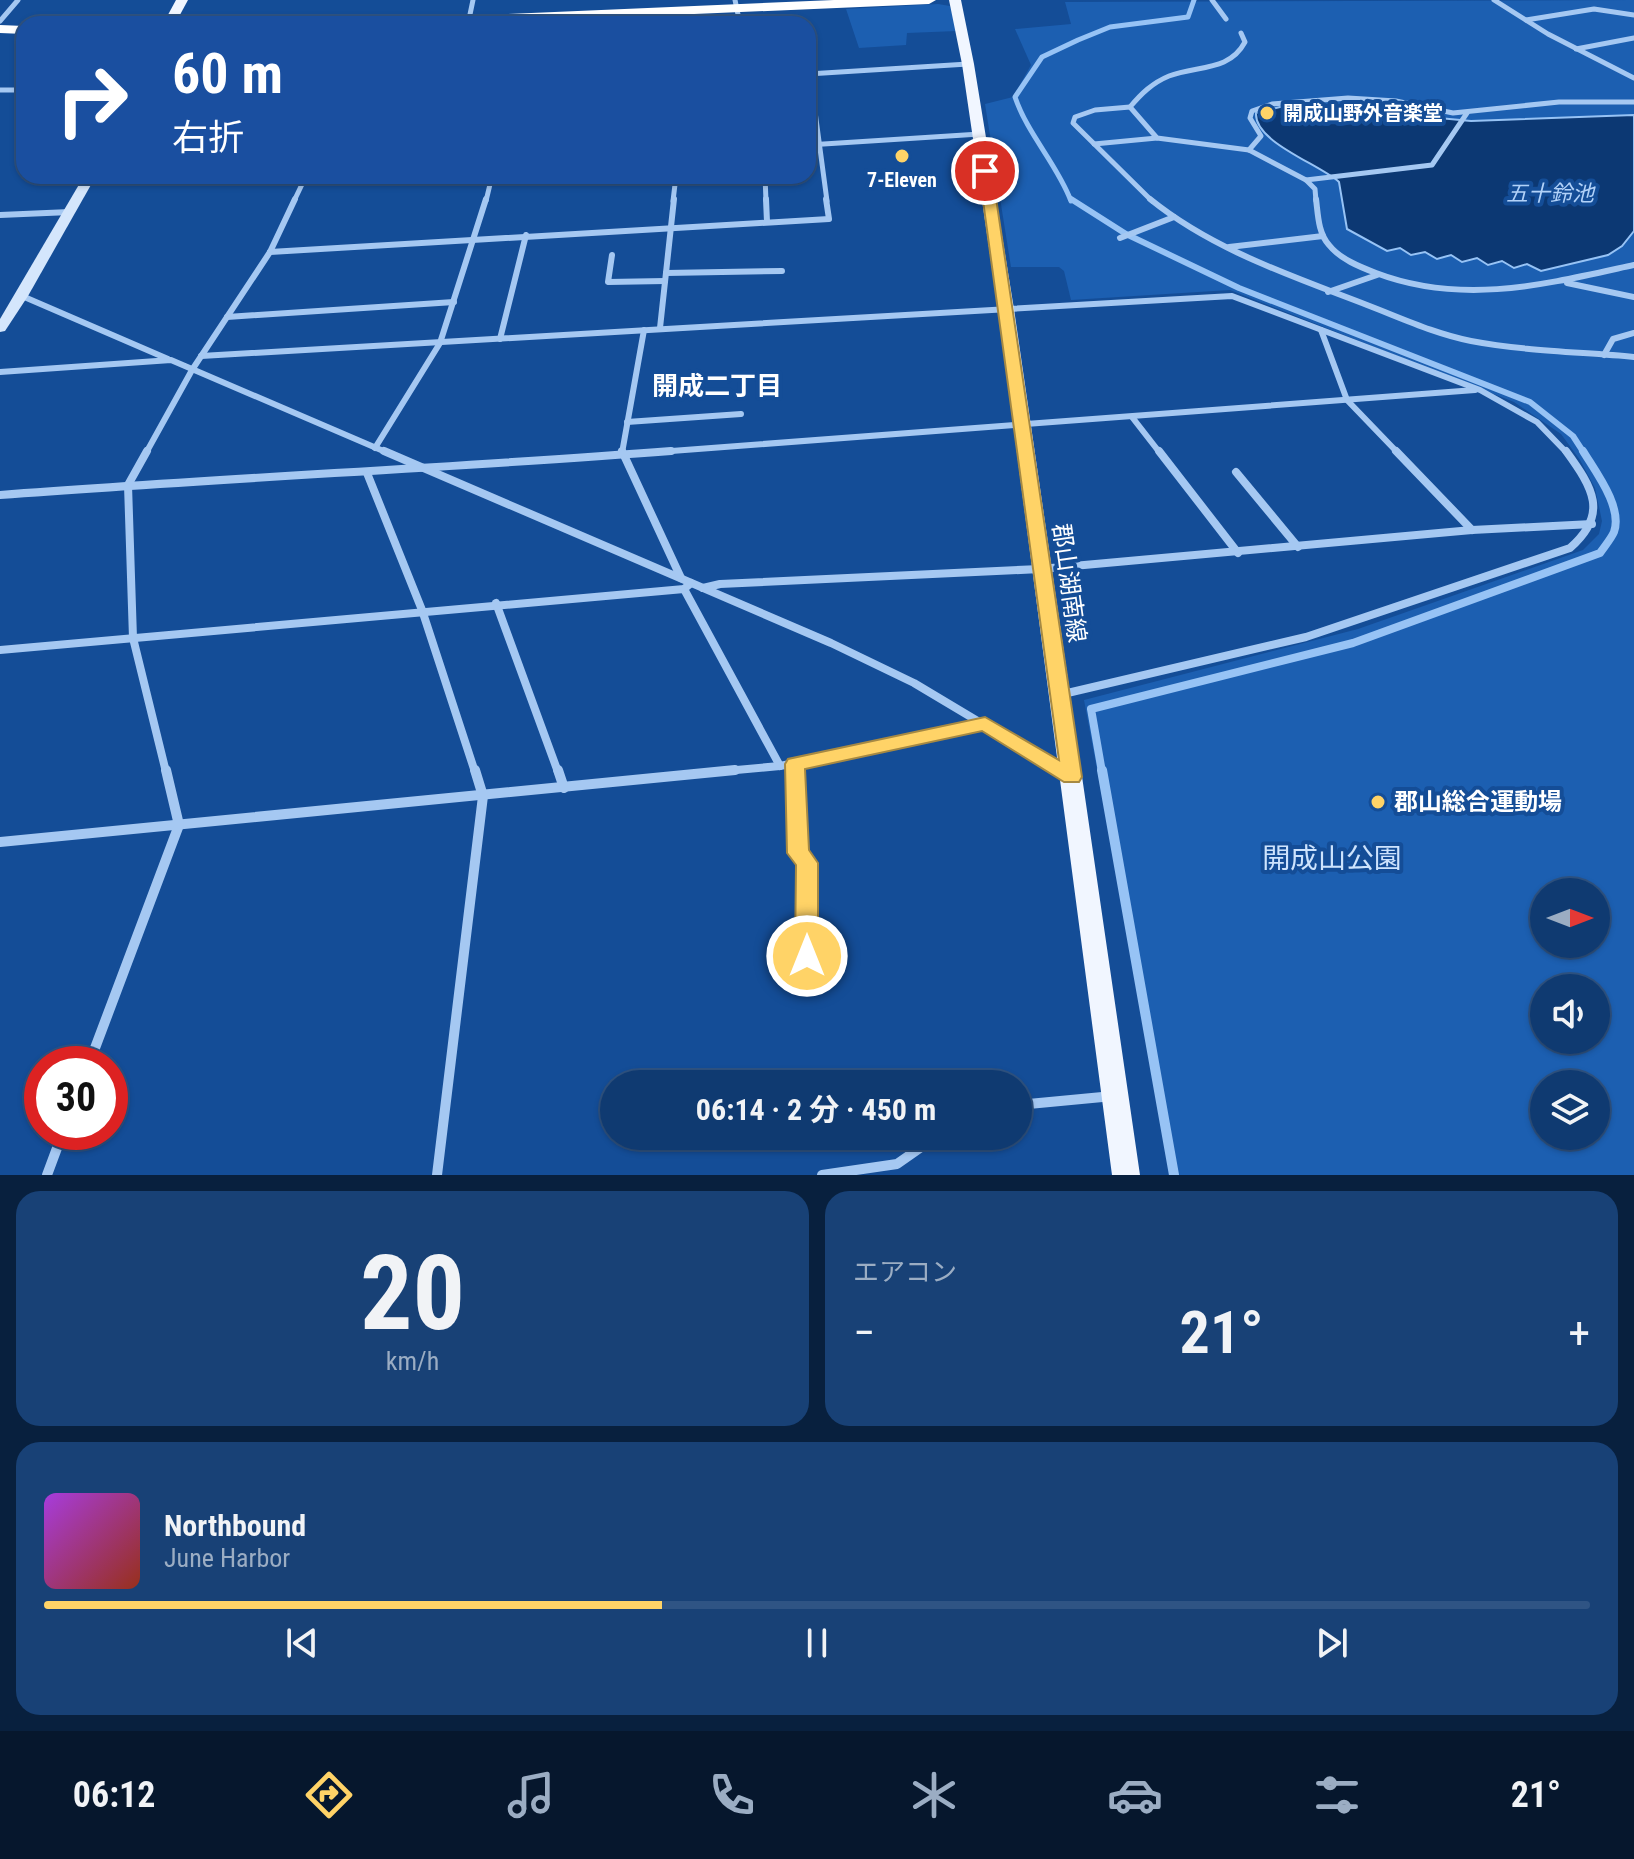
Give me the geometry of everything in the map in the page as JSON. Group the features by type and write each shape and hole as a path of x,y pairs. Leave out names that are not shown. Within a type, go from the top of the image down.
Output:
{"highway":[{"path":"615,16 929,0"}],"main road":[{"name":"郡山湖南線","path":"955,0 980,134 1006,309 1126,1175"}],"street":[{"path":"0,21 18,0"},
{"path":"1212,0 1226,19"},
{"path":"1494,0 1575,49 1634,78"},
{"path":"1626,13 1634,6"},
{"path":"1525,20 1594,9 1634,15"},
{"path":"1241,33 1245,42 1227,62 1158,80 1145,89 1130,107 1095,110 1075,117 1073,123 1174,217 1226,247 1328,292 1404,321 1472,341 1634,357"},
{"path":"1575,49 1634,38"},
{"path":"816,74 968,64"},
{"path":"1249,150 1261,136 1250,118 1252,111 1272,104 1357,98 1396,101 1445,113 1467,113 1529,104 1634,102"},
{"path":"1130,107 1157,138"},
{"path":"1306,180 1432,165 1467,113"},
{"path":"270,252 829,219 816,119"},
{"path":"816,145 980,134"},
{"path":"1094,144 1157,138 1249,150 1306,180 1315,189 1323,236 1337,253 1377,275 1416,286 1463,291 1521,289 1634,265"},
{"path":"0,328 22,296 86,184"},
{"path":"96,1046 179,825 133,638 128,485 192,370 270,252 302,184"},
{"path":"375,448 440,343 476,238 490,184"},
{"path":"660,328 675,184"},
{"path":"765,184 767,222"},
{"path":"0,215 70,212"},
{"path":"1120,238 1174,217"},
{"path":"500,339 526,235"},
{"path":"1226,247 1323,236"},
{"path":"612,255 608,282 782,271"},
{"path":"1328,292 1377,275"},
{"path":"1562,281 1634,297"},
{"path":"22,296 686,584 703,588 900,676 1072,777"},
{"path":"201,356 1232,296 1480,390 1527,415 1561,444 1591,498 1595,517 1570,548 1306,637 1058,696"},
{"path":"227,317 454,302"},
{"path":"644,330 622,453 780,766"},
{"path":"1321,330 1347,400 1472,530"},
{"path":"1604,355 1613,339 1634,333"},
{"path":"0,372 171,360"},
{"path":"0,495 128,485 424,470 1480,390"},
{"path":"627,422 741,414"},
{"path":"1132,417 1238,553"},
{"path":"1236,472 1298,547"},
{"path":"367,473 422,610 483,796 437,1175"},
{"path":"703,588 1040,569 1472,530 1592,524"},
{"path":"0,650 686,584"},
{"path":"496,603 564,788"},
{"path":"0,842 780,766 985,724"},
{"path":"795,764 798,853 807,863 807,956"},
{"path":"1032,1104 1114,1095"},
{"path":"47,1175 56,1150"},
{"path":"822,1175 897,1164 915,1150"}],"green space":[{"name":"開成山公園","path":"1634,0 1634,1175 1173,1175 1084,700 1358,629 1583,550 1599,534 1602,521 1595,488 1561,434 1514,402 1230,290 1071,300 1064,271 1059,267 1011,267 985,104 1013,97 1031,65 1015,29 1071,24 1065,2"},
{"path":"950,6 957,31 907,33 906,45 859,48 846,9"}],"water":[{"name":"五十鈴池","path":"1310,106 1471,121 1634,115 1634,231 1622,246 1608,255 1541,271 1527,264 1514,268 1502,261 1488,265 1477,258 1462,262 1451,255 1437,259 1425,252 1411,255 1400,248 1387,251 1347,229 1339,182 1276,143 1258,124 1256,113 1280,107"}],"waterway":[{"path":"1071,201 1015,97 1042,57 1110,27 1188,17 1194,0"},
{"path":"1071,199 1126,234 1239,288 1530,402 1573,436 1584,453"},
{"path":"1102,772 1091,709 1353,643 1600,553 1614,532 1615,512 1583,451"},
{"path":"1102,770 1174,1175"}],"place":[{"name":"開成山野外音楽堂","path":"1267,113"},
{"name":"7-Eleven","path":"902,156"},
{"name":"郡山総合運動場","path":"1378,802"}],"district":[{"name":"開成二丁目","path":"717,386"}],"route":[{"path":"807,956 807,863 798,853 795,764 985,724 1072,777 985,171"}]}
